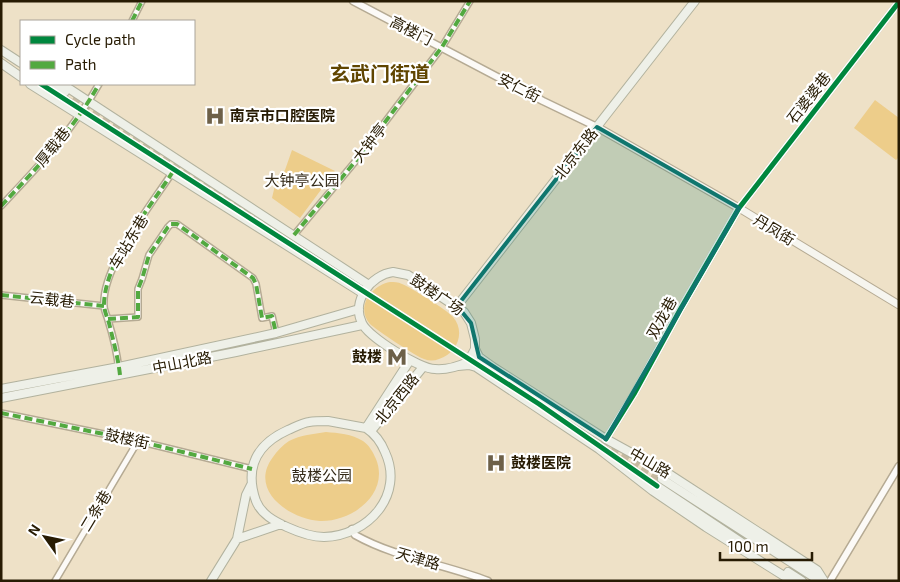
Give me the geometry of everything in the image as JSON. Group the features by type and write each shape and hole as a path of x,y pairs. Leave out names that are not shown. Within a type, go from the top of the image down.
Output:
{"main road":[{"name":"北京东路","path":"457,306 695,1"},
{"path":"1,49 20,61"},
{"path":"1,58 20,70"},
{"path":"1,63 20,76"},
{"path":"32,85 364,294"},
{"path":"42,85 71,100 53,85"},
{"path":"64,85 369,285 359,309 362,324 373,336 423,367 434,370 469,365 476,367 599,449 653,491 792,581"},
{"name":"丹凤街","path":"597,126 739,208 899,305"},
{"name":"鼓楼广场","path":"369,285 382,275 393,272 408,275 464,312 474,331 475,349"},
{"name":"中山北路","path":"1,398 276,333 359,309"},
{"name":"中山北路","path":"1,389 236,352 362,324"},
{"path":"458,366 468,362 475,349"},
{"name":"中山路","path":"475,349 479,357 488,364 606,439 666,472 775,542 817,570 824,581"},
{"name":"北京西路","path":"369,430 410,360"},
{"name":"北京西路","path":"369,430 423,367"},
{"path":"328,421 369,430 380,440 389,459 391,480 387,497 382,506 365,524 331,536 321,537 303,533 281,524 261,510 251,483 252,469 258,452 267,443 283,432 309,422 328,421"},
{"path":"802,581 741,542 659,482 820,581"},
{"path":"211,581 237,539 246,495 251,483"},
{"path":"237,539 281,524"}],"street":[{"path":"132,20 142,1"},
{"name":"高楼门","path":"353,1 442,47"},
{"name":"大钟亭","path":"294,235 354,163 442,47 470,1"},
{"name":"石婆婆巷","path":"739,208 899,2"},
{"name":"安仁街","path":"442,47 543,101 597,126"},
{"name":"厚载巷","path":"1,206 40,166 69,127 80,116 98,85"},
{"name":"车站东巷","path":"119,371 104,306 107,283 113,265 172,174"},
{"name":"双龙巷","path":"606,439 634,394 739,208"},
{"path":"108,319 138,317 138,289 149,255 168,227 171,224 177,224 253,278 256,284 262,318 272,316 276,333"},
{"name":"云载巷","path":"1,295 104,306"},
{"name":"鼓楼街","path":"1,413 138,441 252,469"},
{"name":"二条巷","path":"54,581 138,441"},
{"path":"831,578 899,466"},
{"name":"天津路","path":"352,529 355,535 381,548 471,574 488,581"}],"highlighted area":[{"path":"597,127 739,208 606,439 479,357 471,323 457,306"}],"green space":[{"path":"875,100 899,118 899,157 896,160 854,128"},
{"name":"大钟亭公园","path":"292,150 335,171 300,218 272,198 276,181 285,170"},
{"path":"390,282 399,283 413,289 453,317 459,329 459,336 458,342 451,352 435,360 424,359 396,343 370,324 364,311 365,304 377,287"},
{"name":"鼓楼公园","path":"326,432 350,435 363,441 374,454 379,472 378,484 365,504 344,517 320,521 296,515 285,509 276,501 265,481 267,469 278,450 285,444 298,437"}],"tunnel":[{"path":"73,98 366,288"},
{"path":"69,103 213,195"},
{"path":"359,288 582,433"},
{"path":"602,441 662,479"},
{"path":"602,447 657,486"}],"marked path":[{"path":"132,20 142,1"},
{"path":"294,235 354,163 442,47 470,1"},
{"path":"1,206 41,163 66,132 98,85"},
{"path":"120,375 109,323 104,309 106,288 120,253 172,173"},
{"path":"108,319 138,317 138,289 149,255 168,227 171,224 177,224 253,278 256,284 262,318 272,316 276,333"},
{"path":"1,295 104,306"},
{"path":"1,413 138,441 252,469"}],"cycle path":[{"path":"606,439 634,394 739,208 899,2"},
{"path":"43,85 539,404 657,486"}],"place":[{"name":"南京市口腔医院","path":"215,116"},
{"name":"鼓楼","path":"397,357"},
{"name":"鼓楼医院","path":"496,463"}],"district":[{"name":"玄武门街道","path":"380,74"}]}
